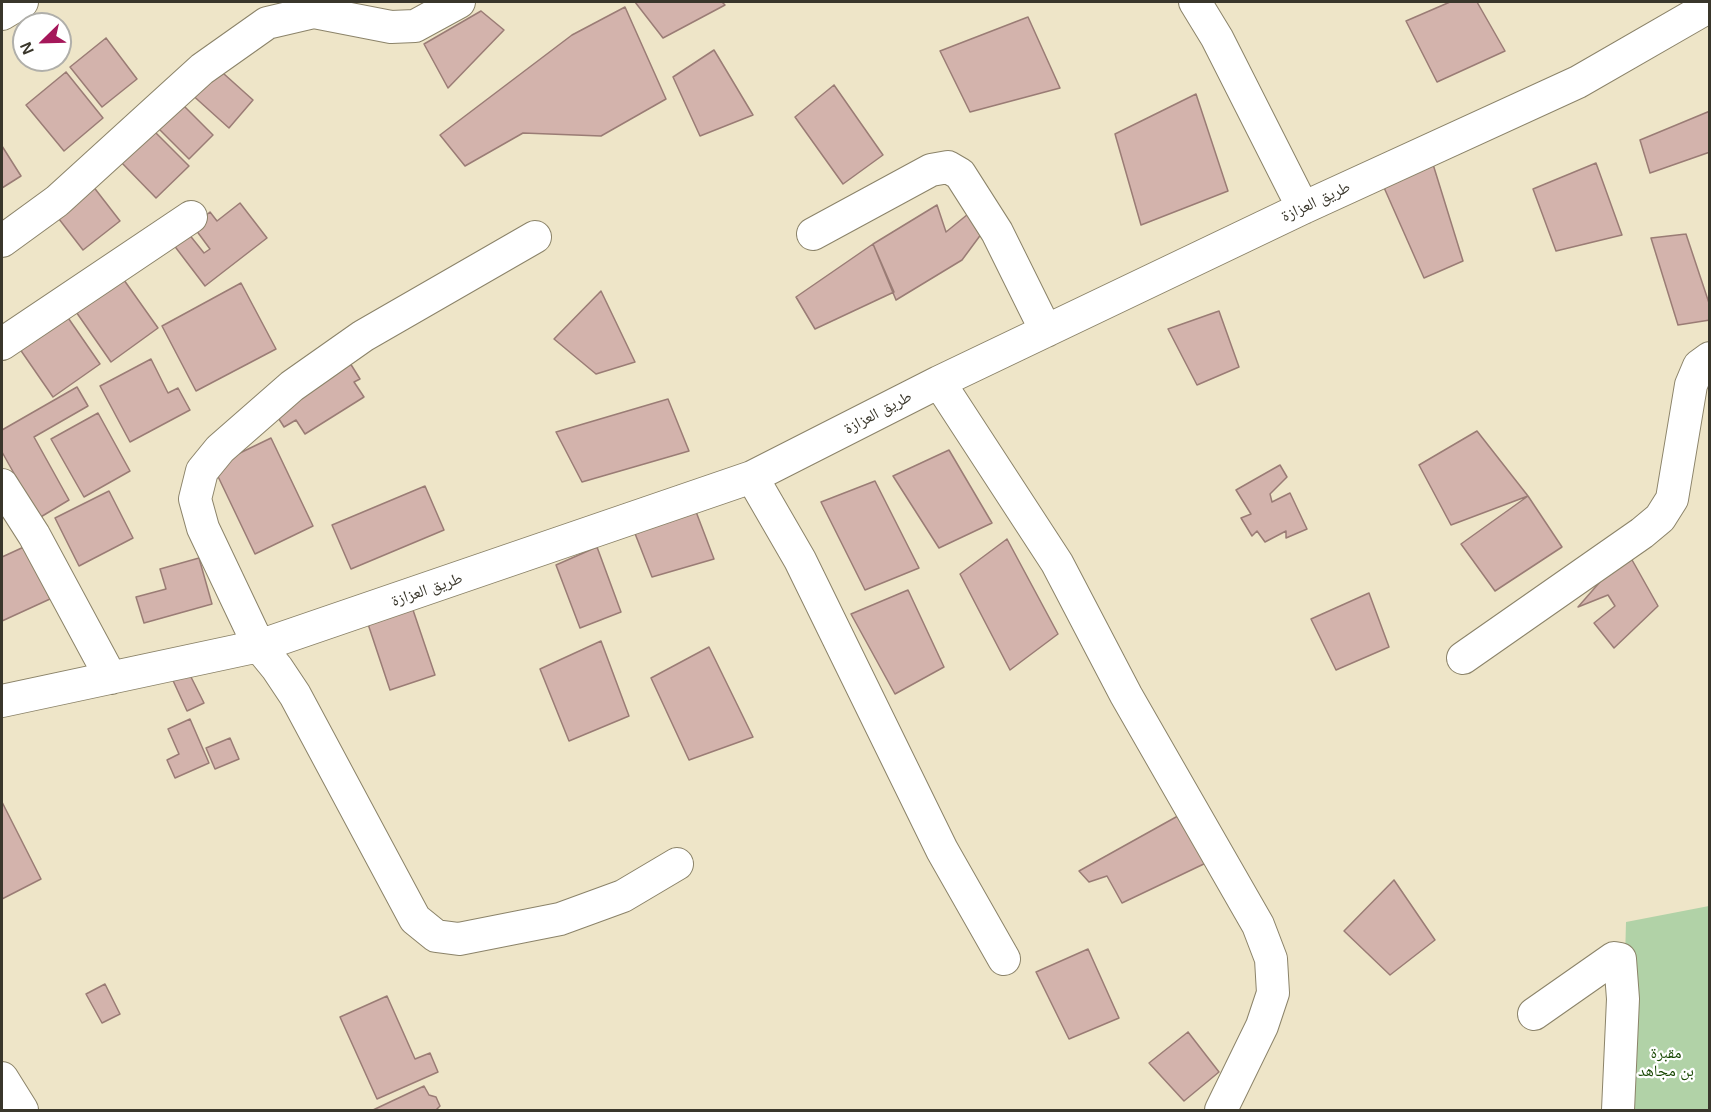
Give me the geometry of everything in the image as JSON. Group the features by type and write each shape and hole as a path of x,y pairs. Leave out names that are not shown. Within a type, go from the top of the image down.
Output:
{"street":[{"path":"2,14 22,2"},
{"path":"2,241 57,201 202,69 267,24 314,12 391,27 415,26 459,2"},
{"path":"1195,2 1217,38 1303,208"},
{"name":"طريق العزازة","path":"2,701 259,646 752,477 939,382 1303,208 1578,82 1710,6"},
{"path":"813,234 931,170 948,167 960,174 997,232 1046,331"},
{"path":"2,344 191,217"},
{"path":"535,237 363,336 292,386 220,449 202,471 195,498 202,528 259,646 295,696 415,919 436,936 459,939 560,919 623,896 677,864"},
{"path":"1463,658 1660,518 1672,499 1691,385 1699,366 1710,358"},
{"path":"939,382 1057,563 1126,695 1258,925 1272,959 1273,993 1262,1026 1221,1110"},
{"path":"752,477 800,560 942,850 1004,959"},
{"path":"2,485 34,534 111,678"},
{"path":"1534,1014 1614,958 1620,959 1623,1021 1618,1110"},
{"path":"2,1078 22,1110"}],"green space":[{"name":"مقبرة بن مجاهد","path":"1709,906 1709,1110 1621,1110 1626,922"}],"building":[{"path":"635,2 722,2 725,5 663,38"},
{"path":"1450,2 1477,2 1505,51 1437,82 1406,21"},
{"path":"625,7 666,99 601,136 523,133 465,166 440,135 572,35"},
{"path":"481,11 504,30 448,88 424,44"},
{"path":"1028,17 1060,88 970,112 940,51"},
{"path":"106,38 137,79 102,107 72,70 72,65"},
{"path":"714,50 753,115 700,136 673,77"},
{"path":"214,65 253,100 229,128 189,92"},
{"path":"66,72 103,118 64,151 26,105"},
{"path":"834,85 883,155 843,184 795,117"},
{"path":"1196,94 1228,191 1141,225 1115,134"},
{"path":"175,97 213,135 189,159 151,121"},
{"path":"1710,111 1710,152 1650,173 1640,140"},
{"path":"152,129 189,166 156,198 120,161"},
{"path":"2,146 21,176 2,188"},
{"path":"1432,161 1463,261 1424,278 1382,183"},
{"path":"1596,163 1622,235 1556,251 1533,189"},
{"path":"89,181 120,221 83,250 52,210"},
{"path":"240,203 267,238 205,286 173,244 188,233 204,253 210,249 193,226 210,212 217,221"},
{"path":"937,205 946,232 973,210 982,233 962,260 896,300 873,244"},
{"path":"1686,234 1710,306 1710,320 1678,325 1651,238"},
{"path":"873,244 894,292 815,329 796,297"},
{"path":"119,273 158,328 111,362 72,306"},
{"path":"241,283 276,349 196,391 162,326"},
{"path":"601,291 635,362 596,374 554,339"},
{"path":"62,309 100,364 53,397 15,342"},
{"path":"1219,311 1239,367 1197,385 1168,329"},
{"path":"345,355 360,379 354,382 364,397 305,434 296,420 284,427 272,408"},
{"path":"151,359 168,393 178,388 190,410 130,442 100,386"},
{"path":"77,387 88,406 34,437 69,500 39,518 2,452 2,430"},
{"path":"668,399 689,451 582,482 556,432"},
{"path":"98,413 130,471 84,497 51,439"},
{"path":"1477,431 1528,496 1451,525 1419,465"},
{"path":"271,438 313,526 255,554 213,466"},
{"path":"949,450 992,523 939,548 893,476"},
{"path":"1280,465 1287,477 1270,494 1272,502 1290,493 1307,529 1286,538 1286,531 1265,542 1257,531 1252,536 1241,518 1251,514 1236,490"},
{"path":"875,481 919,568 865,590 821,502"},
{"path":"425,486 444,530 351,569 332,525"},
{"path":"109,491 133,538 79,566 55,518"},
{"path":"1528,496 1562,547 1495,591 1461,544"},
{"path":"695,509 714,559 652,577 634,531"},
{"path":"1007,539 1058,634 1010,670 960,574"},
{"path":"26,546 50,599 2,621 2,557"},
{"path":"597,547 621,612 580,628 556,565"},
{"path":"1627,551 1658,606 1614,648 1594,623 1615,606 1608,595 1578,607"},
{"path":"199,558 212,604 144,623 136,597 166,589 160,569"},
{"path":"908,590 944,667 895,694 851,614"},
{"path":"1369,593 1389,647 1336,670 1311,619"},
{"path":"412,607 435,675 390,690 367,621"},
{"path":"601,641 629,716 569,741 540,669"},
{"path":"709,647 753,737 689,760 651,678"},
{"path":"186,667 204,703 187,711 170,674"},
{"path":"190,719 209,763 175,778 167,760 179,754 168,729"},
{"path":"230,738 239,759 215,769 206,748"},
{"path":"2,802 41,879 2,899"},
{"path":"1185,812 1208,862 1122,903 1107,876 1089,882 1079,871"},
{"path":"1394,880 1435,940 1390,975 1344,931"},
{"path":"1088,949 1119,1018 1069,1039 1036,972"},
{"path":"105,984 120,1014 102,1023 86,994"},
{"path":"387,996 415,1059 430,1053 438,1072 377,1099 340,1017"},
{"path":"1188,1032 1219,1072 1184,1101 1149,1063"},
{"path":"424,1086 429,1095 436,1097 440,1106 436,1110 373,1110"}]}
